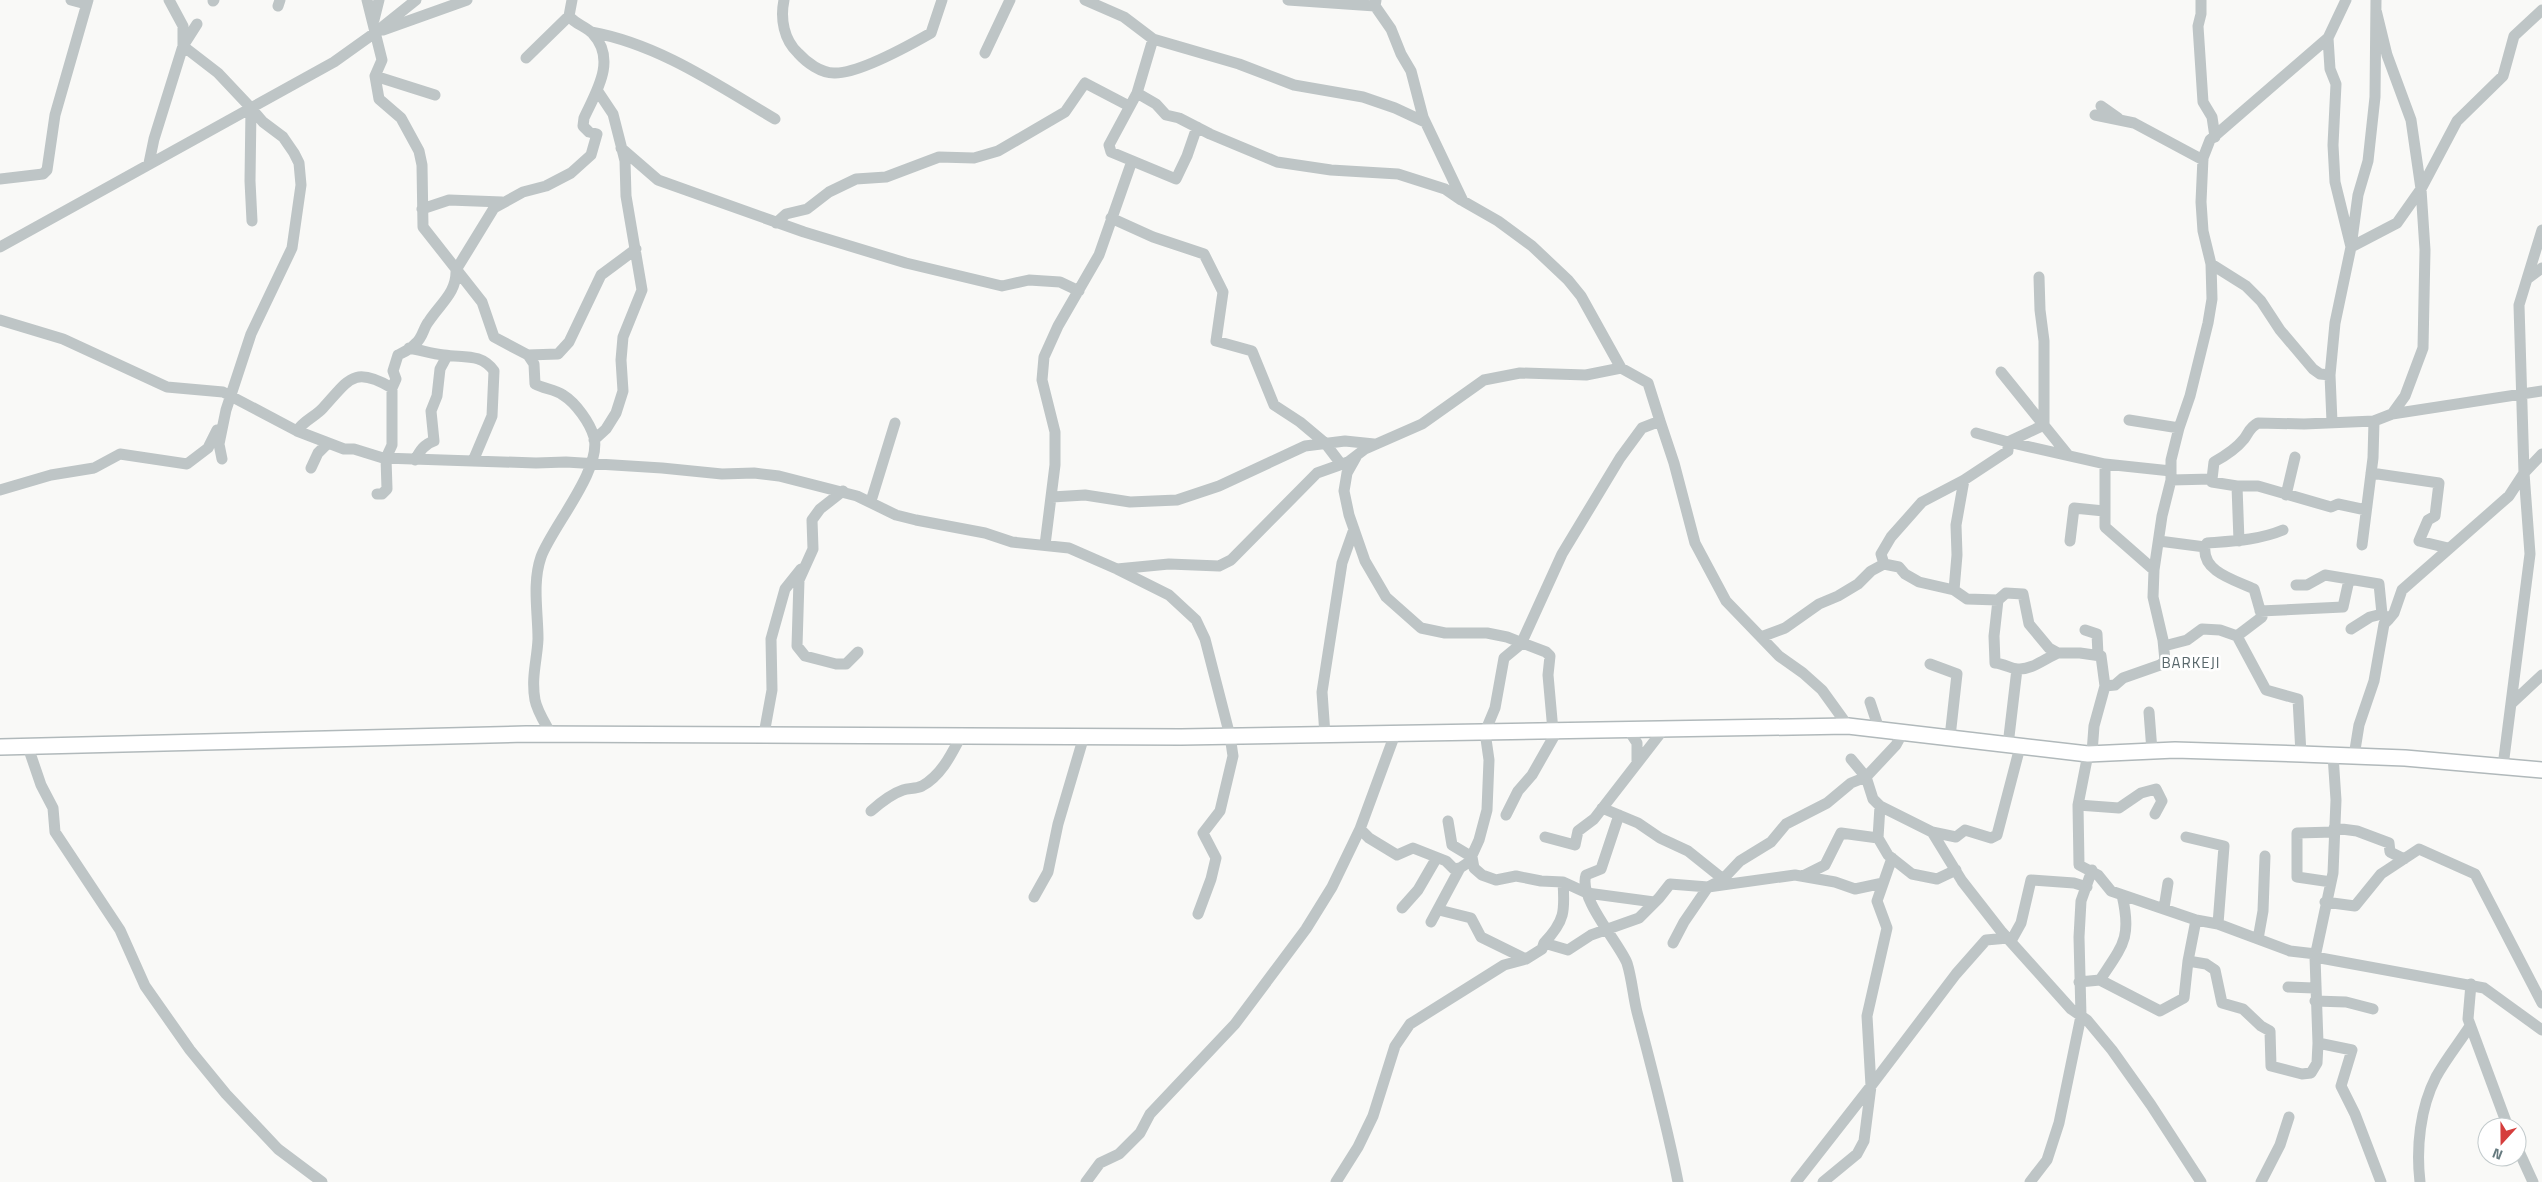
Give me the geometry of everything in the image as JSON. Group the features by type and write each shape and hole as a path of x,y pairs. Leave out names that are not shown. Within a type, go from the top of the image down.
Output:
{"street":[{"path":"0,179 43,174 47,170 55,115 87,2 71,0"},
{"path":"169,0 183,26 183,46"},
{"path":"368,0 382,60 375,76 379,98 401,118 419,151 422,166 422,227 482,302 494,337 528,355 534,364 535,384 546,390 562,394 584,417 594,440 591,464 562,522 547,543 536,571 538,642 533,667 535,698 550,734"},
{"path":"374,20 380,0"},
{"path":"0,247 334,62 416,0"},
{"path":"376,32 436,13 467,0"},
{"path":"526,58 569,16 572,0"},
{"path":"784,0 781,14 789,45 808,64 834,73 896,53 931,33 942,0"},
{"path":"985,53 1010,0"},
{"path":"1086,0 1124,17 1153,39 1239,64 1294,85 1363,97 1395,108 1425,122"},
{"path":"1288,0 1376,3 1411,71 1425,122 1462,201"},
{"path":"2201,0 2201,14 2198,26 2203,102 2212,117 2215,137"},
{"path":"2105,686 2115,685 2123,678 2160,665 2164,661 2164,646 2153,597 2154,570 2179,428 2190,396 2212,299 2211,264 2203,231 2203,160 2210,140 2328,38 2346,0"},
{"path":"2376,5 2387,55 2411,120 2421,189 2425,250 2423,348 2404,396 2392,414"},
{"path":"2332,422 2330,375 2335,323 2352,247 2358,195 2368,161 2374,97 2376,5"},
{"path":"2352,247 2398,223 2421,189 2457,122 2504,76 2514,36 2542,10"},
{"path":"569,16 575,24 591,32 620,37 660,53 775,119"},
{"path":"149,163 154,139 183,46 197,24"},
{"path":"378,494 382,494 386,488 386,458 392,444 392,388 396,379 393,371 398,355 424,334 427,322 450,294 456,282 456,270 494,208 522,192 546,186 571,172 591,155 597,134 589,132 583,126 584,118 605,68 598,40 591,32"},
{"path":"2328,38 2330,69 2336,84 2333,146 2335,182 2352,247"},
{"path":"1153,39 1137,93 1109,145 1111,152 1176,179 1187,156 1197,127"},
{"path":"183,46 218,73 263,122 283,137 299,163 301,185 292,248 251,334 230,396 218,444 222,459"},
{"path":"375,76 435,95"},
{"path":"776,223 786,214 808,209 829,192 856,179 886,176 939,157 974,158 998,151 1064,112 1085,83 1129,106"},
{"path":"594,440 606,429 616,412 623,391 621,360 623,337 642,290 626,196 625,162 613,114 597,90"},
{"path":"1137,93 1156,104 1166,115 1179,118 1277,162 1331,170 1398,174 1445,189 1498,221 1532,246 1568,280 1581,296 1621,368 1648,382 1674,463 1696,543 1726,601 1779,656 1803,673 1822,690 1848,726"},
{"path":"251,108 250,181 252,221"},
{"path":"2098,110 2162,137 2203,160"},
{"path":"621,148 658,180 776,223 942,272 1002,286 1030,280 1060,282 1079,291"},
{"path":"1045,545 1052,497 1055,432 1042,380 1044,357 1058,326 1099,255 1132,161"},
{"path":"422,209 449,200 502,202"},
{"path":"1111,218 1153,237 1204,254 1223,292 1216,341 1252,351 1274,405 1300,422 1325,443 1341,464"},
{"path":"2503,766 2530,554 2524,473 2519,305 2542,230"},
{"path":"528,355 558,354 569,342 601,275 636,249"},
{"path":"2211,264 2246,286 2262,301 2280,330 2313,369 2320,374 2330,375"},
{"path":"2527,279 2542,268"},
{"path":"2039,277 2040,310 2044,341 2044,425"},
{"path":"0,320 63,339 167,387 223,392 297,431 344,449 354,449 386,458 415,460 566,462 722,474 771,475 801,480 843,491 871,501 896,515 985,533 1012,542 1069,548 1169,595 1196,620 1205,638 1230,736 1232,756 1220,811 1203,833 1216,858 1211,879 1198,914"},
{"path":"409,348 447,356 470,356 489,364 494,371 492,416 473,461"},
{"path":"415,460 427,443 434,441 431,411 437,396 440,369 447,356"},
{"path":"1116,569 1169,564 1219,566 1231,560 1317,473 1341,464 1374,444 1422,424 1484,380 1520,372 1586,375 1621,368"},
{"path":"2001,372 2068,455"},
{"path":"297,431 302,424 322,409 347,380 358,376 381,381 392,388"},
{"path":"2212,480 2214,462 2226,455 2244,439 2252,426 2258,424 2374,421 2392,414 2542,391"},
{"path":"0,490 51,475 94,468 120,454 187,464 208,448 230,396"},
{"path":"2129,420 2179,428"},
{"path":"1654,902 1587,892 1563,882 1541,882 1516,876 1496,880 1482,875 1474,868 1472,857 1487,810 1489,760 1485,732 1495,708 1504,658 1523,642 1573,534 1637,434 1642,428 1660,421"},
{"path":"2362,545 2371,473 2374,421"},
{"path":"871,501 895,423"},
{"path":"2008,442 2044,425"},
{"path":"1976,433 2105,464 2171,476 2212,480 2212,482 2237,486 2258,486 2331,507 2338,504 2366,510"},
{"path":"1052,497 1085,495 1130,502 1177,500 1219,486 1305,446 1345,441 1374,444"},
{"path":"1884,564 1881,554 1883,549 1922,502 1964,480 2008,451 2008,442"},
{"path":"311,468 318,453 328,443"},
{"path":"2352,629 2370,617 2394,613 2402,590 2509,496 2524,473 2542,454"},
{"path":"1356,455 1347,473 1344,491 1365,561 1386,597 1421,628 1445,633 1487,633 1523,642 1550,656 1548,675 1555,731 1532,775 1518,791 1506,815"},
{"path":"2286,495 2295,457"},
{"path":"2105,464 2105,527 2154,570"},
{"path":"2371,473 2439,483 2435,516 2428,520 2419,541 2448,548"},
{"path":"1954,590 1958,555 1956,525 1964,480"},
{"path":"2237,486 2239,541"},
{"path":"843,491 820,509 812,520 812,550 799,580 797,646 805,656 836,664 846,664 858,652"},
{"path":"2070,541 2074,508 2104,511"},
{"path":"1325,735 1322,692 1342,563 1354,529"},
{"path":"2236,636 2262,618 2254,589 2212,568 2204,556 2207,542 2239,541 2283,530"},
{"path":"2159,541 2205,547"},
{"path":"1761,636 1785,628 1819,604 1838,596 1858,584 1871,571 1884,564 1898,567 1905,574 1919,582 1954,590 1967,599 1998,600"},
{"path":"764,734 772,690 771,638 785,589 804,566"},
{"path":"2296,585 2308,585 2325,575 2379,584 2385,616 2384,624 2374,682 2359,725 2354,756"},
{"path":"2260,611 2343,607 2348,580"},
{"path":"2380,588 2402,590"},
{"path":"2058,653 2042,642 2029,624 2023,594 2006,593 1998,600 1994,636 1995,663 2006,664 2017,669 2033,666 2058,653 2080,652 2101,656 2105,686 2094,726 2090,754 2078,805 2079,865 2092,870 2111,891 2196,920 2218,924 2290,951 2484,988 2542,1030"},
{"path":"2085,630 2097,634 2098,656"},
{"path":"2164,646 2187,640 2202,630 2220,630 2236,636 2266,690 2298,699 2301,754"},
{"path":"1930,664 1957,674 1950,737"},
{"path":"1851,759 1866,777 1873,798 1880,806 1932,832 1956,837 1965,830 1991,838 1997,835 2014,746 2017,669"},
{"path":"2512,703 2542,675"},
{"path":"1870,702 1879,729"},
{"path":"2149,712 2152,751"},
{"path":"0,746 28,747 550,734 1230,736 1848,726 2090,754 2152,751 2333,755 2542,770"},
{"path":"1628,729 1637,743 1637,761"},
{"path":"1545,837 1574,845 1578,831 1594,819 1662,730"},
{"path":"1673,942 1708,887 1723,879 1740,861 1770,842 1786,824 1797,816 1827,803 1851,783 1866,777 1896,745 1903,732"},
{"path":"871,811 880,802 903,790 921,786 933,777 948,761 962,734"},
{"path":"1086,1182 1100,1163 1119,1154 1140,1132 1150,1114 1235,1024 1306,929 1332,887 1360,829 1395,734"},
{"path":"1034,897 1048,872 1058,824 1084,736"},
{"path":"28,747 41,785 53,808 55,832 120,930 145,986 190,1050 226,1094 278,1149 322,1182"},
{"path":"2188,961 2206,964 2215,970 2222,1003 2243,1009 2261,1026 2270,1031 2269,1053 2271,1066 2302,1074 2311,1073 2317,1063 2318,1043 2314,988 2315,956 2325,902 2333,873 2336,800 2333,755"},
{"path":"2078,805 2119,808 2141,793 2156,789 2162,801 2155,814"},
{"path":"1880,806 1878,838 1892,858 1912,874 1937,879 1956,870"},
{"path":"1602,808 1688,851 1723,879"},
{"path":"1619,815 1601,869 1586,875 1587,892 1606,930 1627,963 1634,1003 1658,1088 1678,1182"},
{"path":"1448,821 1452,845 1472,857"},
{"path":"1360,829 1369,838 1397,855 1413,848 1436,859 1446,861 1454,869 1460,868"},
{"path":"2331,882 2296,877 2297,833 2356,830 2389,842 2390,852 2404,859"},
{"path":"1932,832 1962,881 2009,939 2071,1010 2087,1020 2112,1050 2151,1105 2201,1182"},
{"path":"1802,876 1825,865 1841,834 1878,838"},
{"path":"2186,837 2224,846 2218,924"},
{"path":"2325,902 2355,906 2381,874 2419,849 2474,874 2542,1003"},
{"path":"2258,939 2262,911 2265,856"},
{"path":"1431,922 1460,868 1472,857"},
{"path":"1823,1182 1857,1154 1864,1141 1872,1086 1867,1016 1887,928 1877,902 1892,858"},
{"path":"1402,908 1418,890 1436,859"},
{"path":"2030,1182 2047,1160 2060,1123 2081,1016 2079,982 2081,901 2092,870"},
{"path":"1544,944 1568,950 1591,935 1639,918 1670,884 1708,887 1802,876 1835,882 1856,889 1883,883"},
{"path":"2009,939 2021,923 2031,880 2074,883 2087,887"},
{"path":"1336,1182 1366,1132 1387,1078 1395,1046 1410,1024 1504,964 1526,959 1542,949 1560,925 1564,907 1563,882"},
{"path":"2164,908 2168,883"},
{"path":"2100,980 2120,950 2126,931 2128,921 2122,895"},
{"path":"1439,910 1471,918 1481,937 1526,959"},
{"path":"2079,982 2100,980 2160,1011 2184,998 2188,961 2196,920"},
{"path":"1796,1182 1872,1086 1956,974 1986,940 2009,939"},
{"path":"2471,984 2468,1020 2504,1117"},
{"path":"2288,988 2314,988"},
{"path":"2315,1001 2346,1002 2372,1009"},
{"path":"2420,1182 2418,1161 2424,1109 2436,1078 2470,1026"},
{"path":"2318,1043 2352,1050 2341,1086 2355,1114 2381,1182"},
{"path":"2261,1182 2280,1145 2290,1117"},
{"path":"2526,1167 2533,1182"}],"district":[{"name":"BARKEJI","path":"2191,662"}]}
